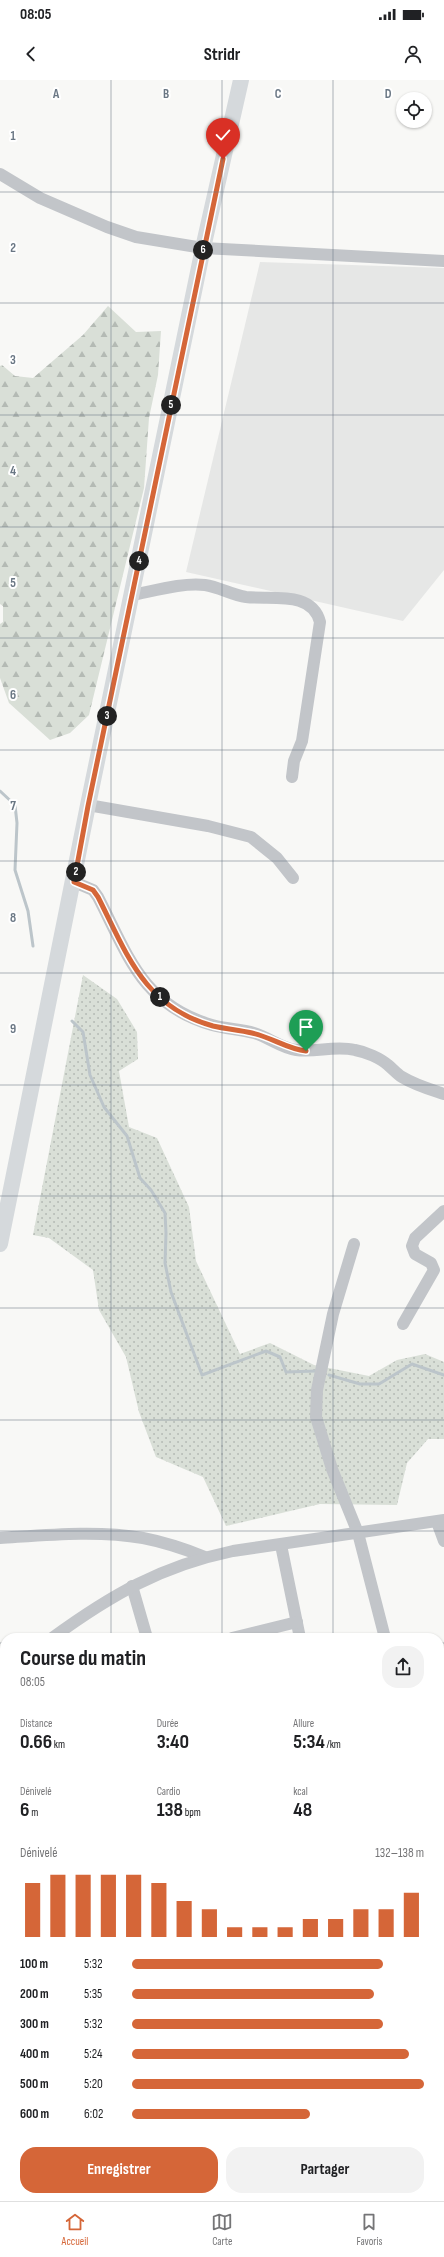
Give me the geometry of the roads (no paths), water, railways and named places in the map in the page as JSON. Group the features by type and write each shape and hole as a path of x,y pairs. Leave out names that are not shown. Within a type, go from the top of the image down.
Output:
{"main road":[{"path":"0,1244 74,882 88,806 203,248 241,80"}],"street":[{"path":"0,174 40,198 107,228 136,237 203,248 444,261"},
{"path":"132,595 204,585 246,596 275,596 308,604 314,608 320,622 302,741 294,761 292,777"},
{"path":"88,806 208,826 251,837 277,858 293,878"},
{"path":"74,882 93,890 132,964 149,989 170,1006 213,1026 253,1033 293,1050 306,1051 334,1047 356,1050 387,1064 401,1076 420,1086 444,1094"},
{"path":"403,1324 434,1270 431,1263 415,1254 412,1246 415,1238 444,1212"},
{"path":"354,1244 333,1314 317,1390 316,1417 332,1469 358,1533 384,1633"},
{"path":"59,1633 90,1611 132,1586 174,1566 233,1550 281,1545 440,1521 444,1541"},
{"path":"0,1538 77,1534 142,1538 179,1547 205,1557"},
{"path":"281,1545 299,1633"},
{"path":"132,1586 146,1633"},
{"path":"252,1633 297,1622"}],"waterway":[{"path":"0,791 15,805 17,823 15,870 28,911 33,946"},
{"path":"72,1021 83,1032 90,1075 104,1107 127,1136 140,1178 151,1190 165,1213 165,1263 171,1292 202,1375 266,1351 280,1357 286,1372 316,1371"},
{"path":"329,1375 360,1384 379,1384 412,1364 444,1375"}]}
